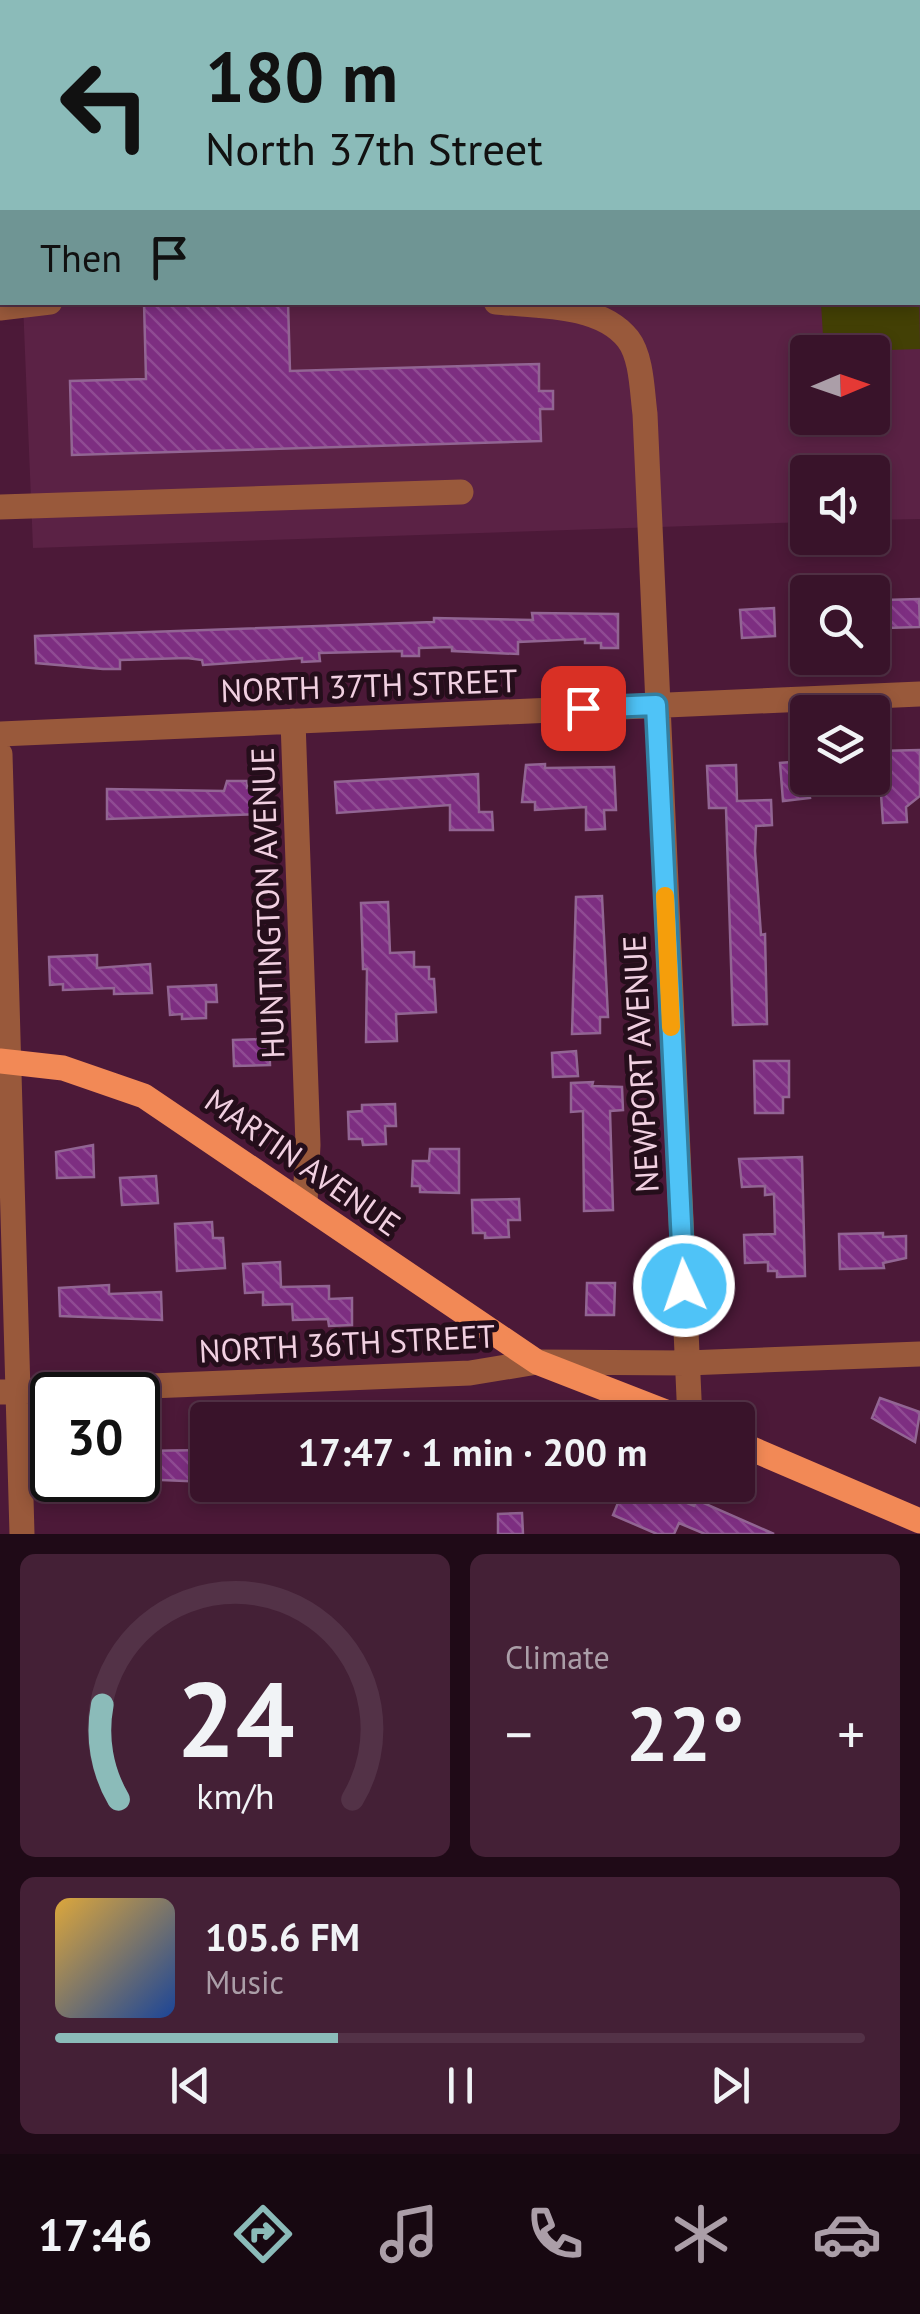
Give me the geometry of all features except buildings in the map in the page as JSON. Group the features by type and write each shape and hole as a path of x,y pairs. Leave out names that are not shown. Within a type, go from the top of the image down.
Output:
{"main road":[{"name":"MARTIN AVENUE","path":"6,1061 63,1068 144,1096 537,1362"},
{"name":"NORTH 36TH STREET","path":"537,1362 641,1402"},
{"path":"755,1451 916,1525"}],"street":[{"path":"0,308 48,305"},
{"name":"NEWPORT AVENUE","path":"521,305 588,313 628,339 646,414 688,1402"},
{"path":"0,506 462,492"},
{"name":"NORTH 37TH STREET","path":"0,734 920,694"},
{"name":"HUNTINGTON AVENUE","path":"293,721 308,1145 304,1202"},
{"path":"0,754 9,1392 22,1534"},
{"path":"537,1362 687,1363 920,1354"},
{"name":"NORTH 36TH STREET","path":"9,1392 470,1373 537,1362"}],"shaded area":[{"path":"23,305 920,305 920,519 890,520 890,455 790,455 790,523 33,548"},
{"path":"821,305 919,305 920,349 890,350 890,335 823,335"}],"slow traffic":[{"path":"665,896 671,1027"}],"route":[{"path":"583,708 656,705 684,1286"}]}
